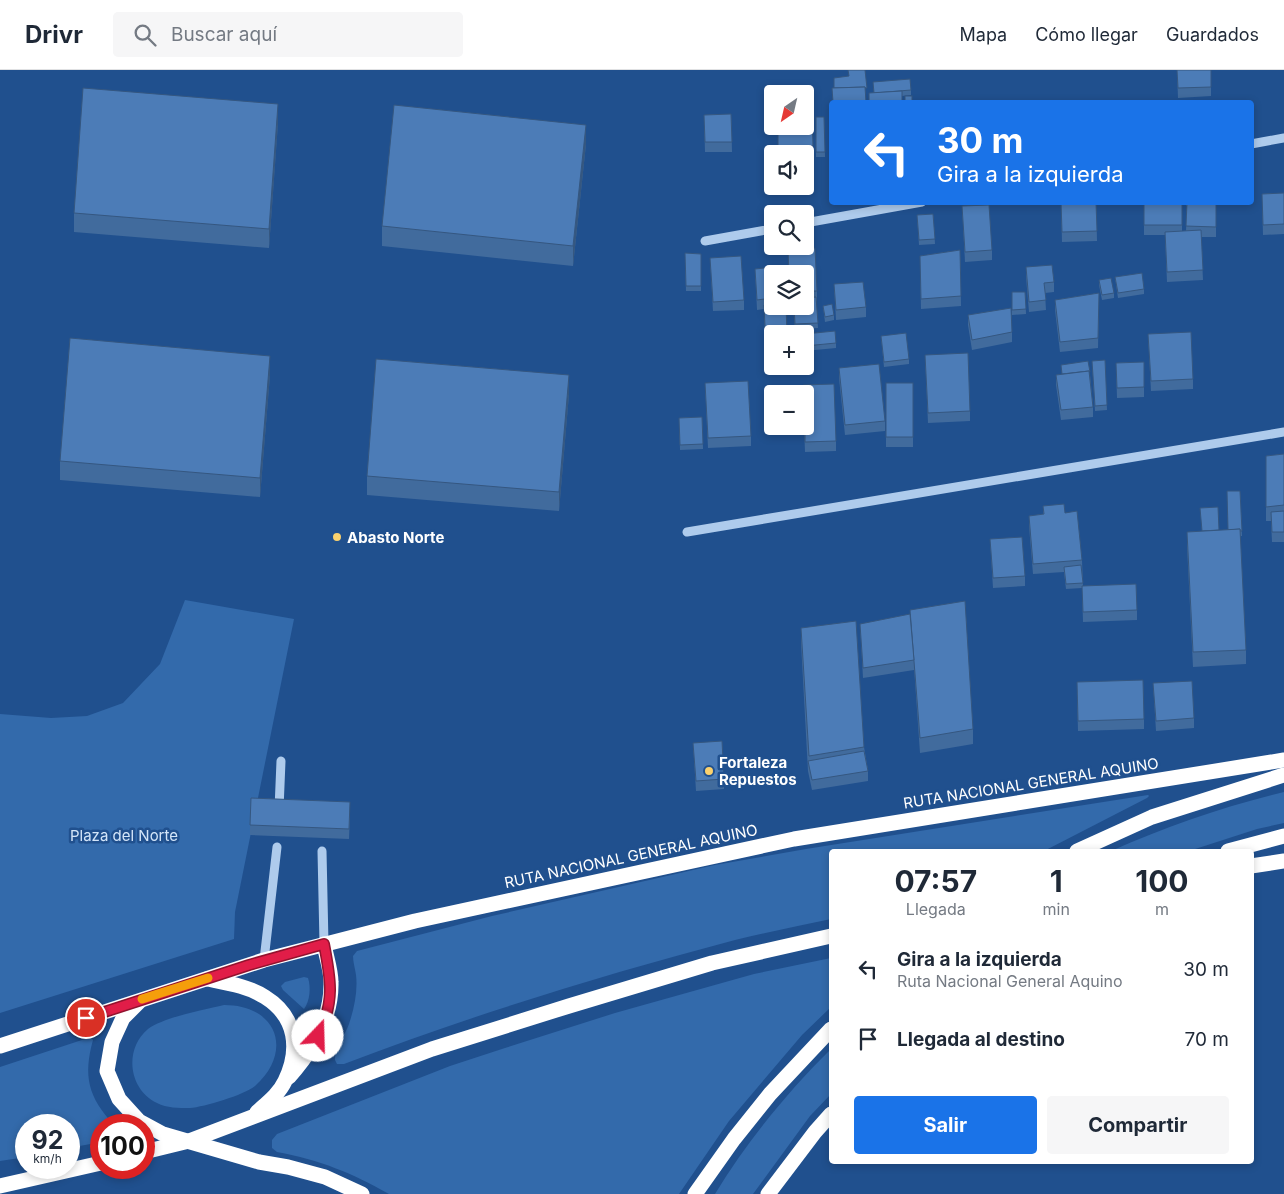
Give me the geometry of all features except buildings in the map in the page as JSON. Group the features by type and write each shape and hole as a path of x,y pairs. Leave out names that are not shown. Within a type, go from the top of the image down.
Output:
{"highway":[{"name":"RUTA NACIONAL GENERAL AQUINO","path":"0,1046 264,960 414,921 794,839 1284,760"},
{"path":"1082,849 1152,818 1284,775"},
{"path":"1235,849 1284,836"},
{"path":"1254,866 1284,861"},
{"path":"155,1149 189,1141 432,1049 712,963 829,936"},
{"path":"250,1118 271,1100 302,1062 313,1047 323,1026 330,1004 331,981 324,944"},
{"path":"206,979 246,988 267,998 284,1014 292,1030 295,1053 284,1082"},
{"path":"142,999 123,1018 112,1042 108,1071 119,1099 139,1121 163,1134 259,1162 288,1167 324,1177 362,1194"},
{"path":"696,1194 734,1139 770,1094 829,1031"},
{"path":"768,1194 829,1116"},
{"path":"0,1186 90,1166"}],"street":[{"path":"1254,143 1284,138"},
{"path":"814,221 905,205"},
{"path":"706,241 764,230"},
{"path":"687,532 1284,432"},
{"path":"279,809 281,761"},
{"path":"264,960 277,847"},
{"path":"322,851 324,944"}],"green space":[{"name":"Plaza del Norte","path":"185,600 294,619 235,912 234,939 0,1013 0,714 51,718 87,716 123,703 160,664"},
{"path":"1284,792 1284,823 1257,829 1195,849 1116,849 1196,817"},
{"path":"1149,796 1048,849 829,849 829,919 735,940 636,967 489,1012 344,1064 337,1064 335,1060 336,1051 349,1024 354,1006 356,981 353,956 357,951 492,916 715,865 806,849"},
{"path":"829,958 829,1009 802,1035 729,1121 679,1194 389,1194 335,1168 277,1152 272,1148 272,1140 277,1134 450,1066 615,1013 754,974"},
{"path":"304,977 308,978 310,990 308,1002 304,1009 281,986 285,982"},
{"path":"224,1005 242,1007 257,1013 267,1021 274,1032 276,1045 274,1059 267,1072 255,1086 242,1093 196,1107 169,1107 147,1097 135,1079 133,1068 135,1047 140,1037 148,1029 164,1021 184,1014"},
{"path":"91,1037 93,1040 88,1075 93,1095 104,1114 90,1114 90,1144 80,1146 80,1114 15,1114 15,1159 0,1161 0,1067"},
{"path":"829,1051 829,1096 810,1116 753,1194 715,1194 768,1118"}],"slow traffic":[{"path":"142,999 208,978"}],"place":[{"name":"Abasto Norte","path":"337,537"},
{"name":"Fortaleza Repuestos","path":"709,771"}],"route":[{"path":"86,1018 249,965 324,944 331,981 330,1004 318,1036"}]}
